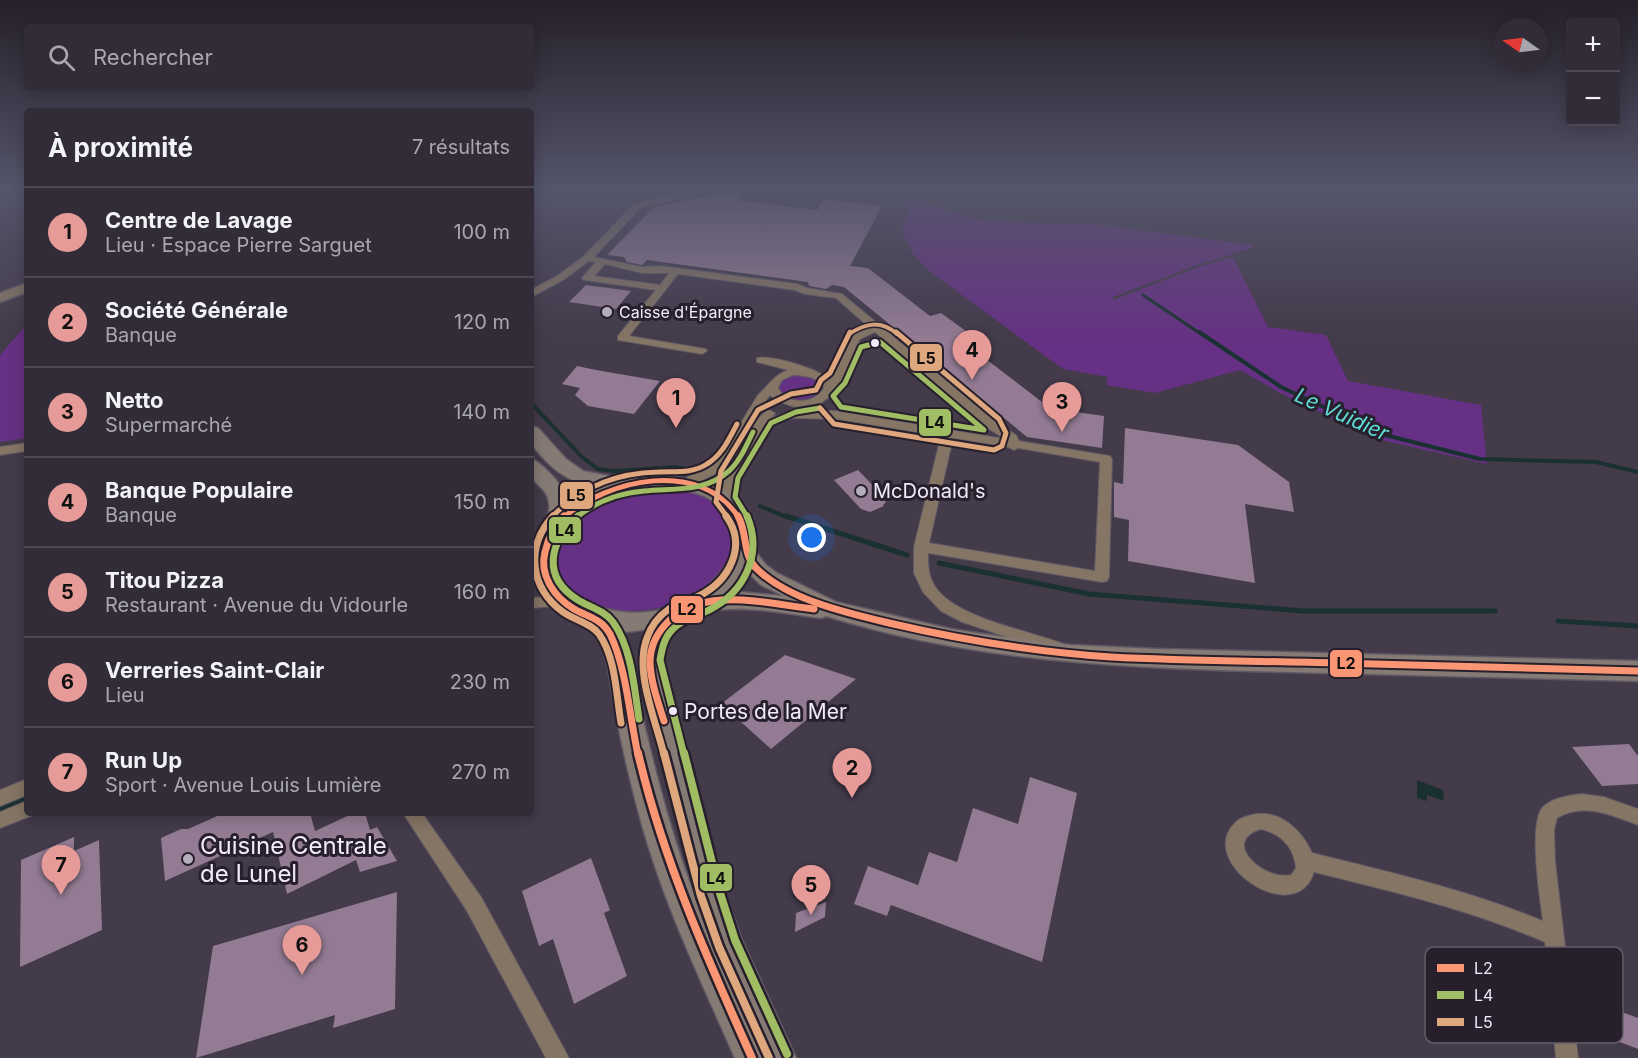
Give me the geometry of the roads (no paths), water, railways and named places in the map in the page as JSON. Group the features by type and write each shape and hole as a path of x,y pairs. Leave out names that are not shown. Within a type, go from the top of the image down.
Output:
{"main road":[{"path":"0,298 24,288"},
{"path":"534,435 571,474 591,481 625,484 646,481 687,483 708,489 726,500 737,511 744,524 747,538 746,554 732,580 705,602 673,616 634,622 597,618 578,611 562,601 552,591 537,560 550,533 561,519 582,501 625,484"},
{"path":"534,468 558,496 561,519"},
{"path":"746,554 758,571 769,579 830,609"},
{"path":"705,602 736,599 801,608 830,609 951,638 1071,654 1169,660 1638,671"},
{"path":"673,616 654,641 651,653 651,666 659,700 707,882 726,943 779,1058"},
{"path":"597,618 605,626 615,647 655,820 679,893 752,1058"}],"street":[{"path":"534,292 560,278 587,258 606,238"},
{"path":"587,258 623,268 647,271 661,269 797,287 805,291 839,296 993,426 1012,438 1014,446"},
{"path":"603,261 587,278 662,288"},
{"path":"676,271 622,338 702,351"},
{"path":"687,483 722,465 762,397 774,384 787,374 834,366 856,325 866,318"},
{"path":"726,500 729,475 755,430 769,414 826,392 837,379 856,337 876,327"},
{"path":"813,414 797,403 776,396 769,366 761,360 779,363 822,377 836,414"},
{"path":"765,420 771,421 787,415 836,414 1014,446 1106,459 1102,577 921,546"},
{"path":"993,426 997,434 995,441"},
{"path":"948,433 918,562 924,586 946,608 985,624 1041,639 1071,654"},
{"path":"0,451 24,447"},
{"path":"534,603 562,601"},
{"path":"0,798 24,788"},
{"path":"1555,947 1546,861 1545,830 1549,813 1561,804 1581,801 1600,804 1638,817"},
{"path":"0,820 24,810"},
{"path":"414,816 474,904 558,1058"},
{"path":"1306,861 1441,894 1502,914 1554,936"},
{"path":"1565,1043 1567,1058"}],"waterway":[{"name":"Le Vuidier","path":"1143,295 1201,334"},
{"name":"Le Vuidier","path":"1199,332 1281,387 1381,434 1480,459 1596,462 1638,472"},
{"path":"534,406 582,457 598,469 614,471 676,467 690,470"},
{"path":"760,506 789,518"},
{"path":"786,516 907,555"},
{"path":"939,563 1089,594 1303,611 1495,611"},
{"path":"1558,621 1638,626"},
{"path":"0,810 24,799"}],"place":[{"name":"Caisse d'Épargne","path":"607,312"},
{"name":"Banque Populaire","path":"972,380"},
{"name":"Centre de Lavage","path":"676,428"},
{"name":"Netto","path":"1062,432"},
{"name":"McDonald's","path":"861,491"},
{"name":"Portes de la Mer","path":"673,711"},
{"name":"Société Générale","path":"852,798"},
{"name":"Cuisine Centrale de Lunel","path":"188,859"},
{"name":"Run Up","path":"61,895"},
{"name":"Titou Pizza","path":"811,915"},
{"name":"Verreries Saint-Clair","path":"302,975"}]}
